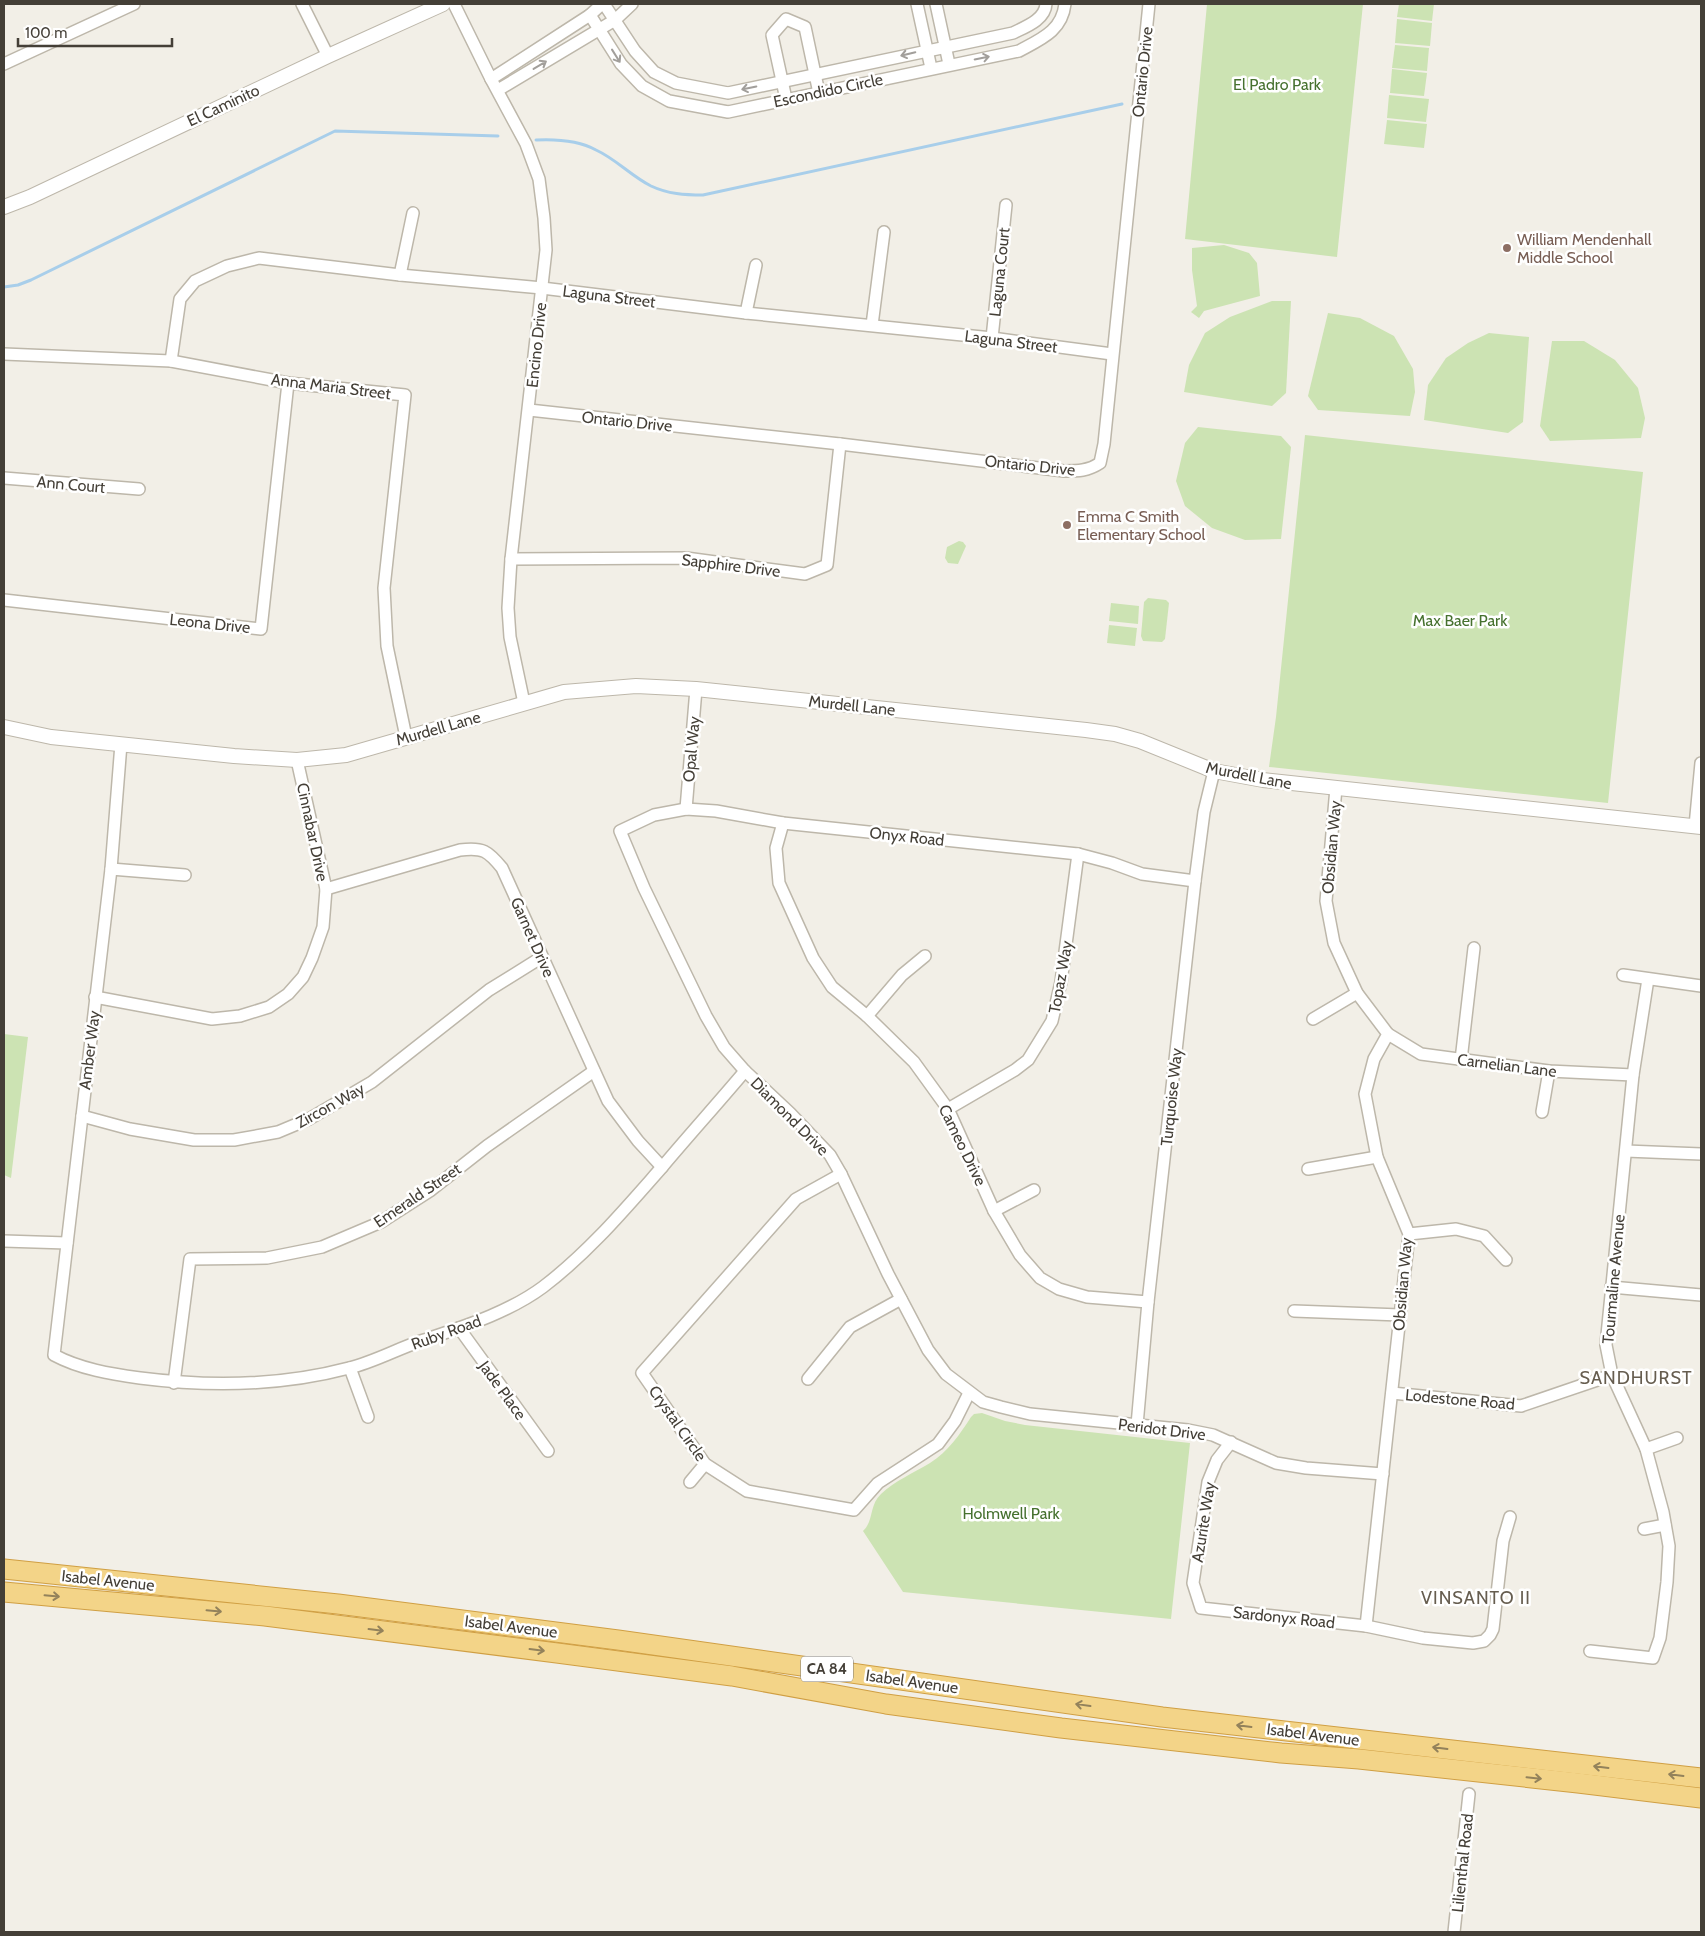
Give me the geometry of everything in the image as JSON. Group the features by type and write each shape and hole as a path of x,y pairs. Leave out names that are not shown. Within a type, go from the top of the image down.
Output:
{"highway":[{"name":"Isabel Avenue","path":"4,1569 348,1605 618,1640 1162,1717 1701,1778"},
{"name":"Isabel Avenue","path":"4,1592 265,1616 567,1654 732,1676 886,1704 1060,1728 1578,1783 1701,1798"}],"street":[{"path":"4,63 134,4"},
{"path":"302,4 328,56"},
{"name":"El Caminito","path":"4,207 30,197 328,56 443,4"},
{"name":"Encino Drive","path":"454,4 526,144 539,179 544,218 546,250 511,559 508,608 510,637 524,703"},
{"name":"Escondido Circle","path":"491,79 590,15 603,4 634,51 654,72 676,83 728,93 1013,33 1037,20 1046,8 1046,4"},
{"path":"498,90 600,30 615,20 632,4"},
{"path":"917,4 930,68"},
{"path":"936,4 949,64"},
{"name":"Escondido Circle","path":"590,15 621,64 642,86 669,101 728,112 949,64 1019,51 1050,35 1064,15 1065,4"},
{"name":"Ontario Drive","path":"529,410 1064,471 1090,469 1100,462 1104,444 1149,4"},
{"path":"786,99 772,35 786,19 805,27 819,93"},
{"name":"Laguna Court","path":"992,338 1006,205"},
{"path":"400,275 412,213"},
{"path":"872,325 884,232"},
{"name":"Laguna Street","path":"171,361 180,299 195,281 227,266 259,258 400,275 542,288 746,313 992,338 1112,354"},
{"path":"746,313 756,265"},
{"name":"Anna Maria Street","path":"4,354 171,361 288,383 404,396 384,588 387,646 406,737"},
{"name":"Leona Drive","path":"4,600 261,628 288,383"},
{"name":"Sapphire Drive","path":"511,559 686,558 805,574 827,565 840,444"},
{"name":"Ann Court","path":"4,478 139,489"},
{"name":"Murdell Lane","path":"4,727 51,737 234,756 298,760 346,755 564,692 636,686 696,690 1095,731 1116,734 1140,741 1214,771 1263,780 1698,827"},
{"name":"Opal Way","path":"686,808 696,690"},
{"name":"Amber Way","path":"54,1355 111,869 121,744"},
{"name":"Cinnabar Drive","path":"95,997 212,1019 240,1016 269,1006 288,994 303,977 323,927 326,889 298,760"},
{"path":"1698,827 1701,764"},
{"name":"Turquoise Way","path":"1137,1425 1148,1302 1195,881 1204,812 1214,771"},
{"name":"Obsidian Way","path":"1336,788 1326,901 1334,943 1357,993 1388,1034 1374,1060 1364,1094 1377,1157 1409,1234 1366,1626"},
{"name":"Onyx Road","path":"620,831 654,815 686,808 783,823 1078,854 1112,863 1142,874 1195,881"},
{"name":"Cameo Drive","path":"783,823 776,848 776,868 782,890 813,958 832,987 867,1016 914,1062 948,1109 994,1211 1020,1256 1040,1278 1059,1289 1087,1297 1148,1302"},
{"name":"Diamond Drive","path":"620,831 644,888 706,1016 724,1047 745,1071 811,1133 830,1154 928,1350 946,1374 969,1393"},
{"name":"Garnet Drive","path":"326,889 460,850 476,848 485,851 502,868 608,1100 638,1142 662,1167"},
{"name":"Topaz Way","path":"948,1109 1015,1070 1028,1060 1052,1021 1061,982 1078,854"},
{"path":"111,869 185,875"},
{"path":"1461,1060 1474,948"},
{"path":"867,1016 902,975 925,956"},
{"name":"Zircon Way","path":"82,1116 130,1129 194,1140 234,1140 278,1132 309,1119 372,1082 490,990 542,957"},
{"path":"1624,975 1701,986"},
{"name":"Tourmaline Avenue","path":"1590,1651 1653,1658 1660,1638 1667,1582 1669,1546 1646,1449 1612,1375 1606,1345 1633,1075 1648,979"},
{"path":"1313,1019 1357,993"},
{"name":"Carnelian Lane","path":"1388,1034 1421,1054 1549,1071 1633,1075"},
{"name":"Emerald Street","path":"174,1382 190,1258 267,1258 322,1247 381,1222 431,1190 487,1146 594,1071"},
{"name":"Ruby Road","path":"54,1355 70,1363 121,1375 174,1382 227,1385 284,1380 350,1368 459,1328 508,1307 542,1288 573,1262 614,1222 745,1071"},
{"path":"1542,1112 1549,1071"},
{"path":"1626,1151 1701,1154"},
{"path":"1308,1169 1377,1157"},
{"name":"Crystal Circle","path":"841,1174 796,1199 642,1373 705,1464 747,1491 854,1510 878,1483 938,1444 955,1420 969,1393"},
{"path":"994,1211 1034,1190"},
{"path":"1409,1234 1456,1229 1484,1236 1506,1260"},
{"path":"4,1241 67,1243"},
{"path":"1611,1287 1701,1295"},
{"path":"808,1379 850,1327 902,1299"},
{"path":"1294,1311 1400,1315"},
{"name":"Jade Place","path":"459,1328 548,1451"},
{"path":"350,1368 368,1417"},
{"name":"Lodestone Road","path":"1392,1393 1521,1406 1612,1375"},
{"name":"Peridot Drive","path":"969,1393 983,1402 1030,1414 1188,1430 1213,1435 1276,1463 1306,1468 1383,1474"},
{"path":"1646,1449 1677,1438"},
{"name":"Azurite Way","path":"1201,1608 1194,1583 1208,1482 1217,1460 1232,1442"},
{"path":"690,1482 705,1464"},
{"name":"Sardonyx Road","path":"1201,1608 1366,1626 1404,1635 1479,1643 1488,1638 1493,1629 1503,1541 1510,1517"},
{"path":"1644,1529 1665,1525"},
{"name":"Lilienthal Road","path":"1454,1932 1469,1794"}],"green space":[{"name":"El Padro Park","path":"1207,4 1363,4 1337,257 1185,239"},
{"path":"1399,4 1434,4 1432,21 1397,17"},
{"path":"1397,19 1432,23 1430,46 1395,43"},
{"path":"1395,45 1429,48 1427,71 1392,68"},
{"path":"1392,69 1427,73 1424,96 1390,93"},
{"path":"1389,95 1429,99 1426,122 1387,118"},
{"path":"1387,120 1427,124 1424,148 1384,144"},
{"path":"1224,245 1249,253 1257,263 1260,296 1204,311 1199,318 1191,312 1197,306 1192,270 1192,248"},
{"path":"1272,301 1291,301 1286,393 1272,406 1184,392 1189,365 1205,333 1230,317"},
{"path":"1328,313 1360,318 1394,336 1413,369 1415,392 1410,416 1318,410 1308,396"},
{"path":"1489,333 1529,337 1523,422 1508,433 1424,420 1428,385 1446,358 1468,343"},
{"path":"1552,341 1584,341 1615,360 1638,388 1645,418 1641,438 1550,441 1540,426"},
{"path":"1198,427 1281,436 1291,447 1281,539 1245,540 1212,528 1185,506 1176,481 1185,443"},
{"name":"Max Baer Park","path":"1305,435 1643,472 1608,803 1269,767 1276,717"},
{"path":"959,541 963,542 966,546 958,564 948,563 945,558 947,547"},
{"path":"1148,598 1166,600 1169,603 1165,639 1162,642 1143,641 1141,636 1144,602"},
{"path":"1111,603 1139,606 1138,624 1109,621"},
{"path":"1109,625 1137,628 1135,646 1107,643"},
{"path":"4,1034 28,1037 11,1178 4,1175"},
{"name":"Holmwell Park","path":"982,1413 1005,1421 1025,1425 1190,1443 1171,1619 903,1592 863,1531 869,1523 877,1498 904,1477 936,1459 948,1448 974,1414"}],"waterway":[{"path":"536,140 559,140 582,144 610,158 657,189 677,194 703,195 1122,104"},
{"path":"4,287 18,285 31,280 335,131 498,136"}],"place":[{"name":"William Mendenhall Middle School","path":"1507,248"},
{"name":"Emma C Smith Elementary School","path":"1067,525"}],"district":[{"name":"SANDHURST","path":"1636,1378"},
{"name":"VINSANTO II","path":"1476,1598"}]}
